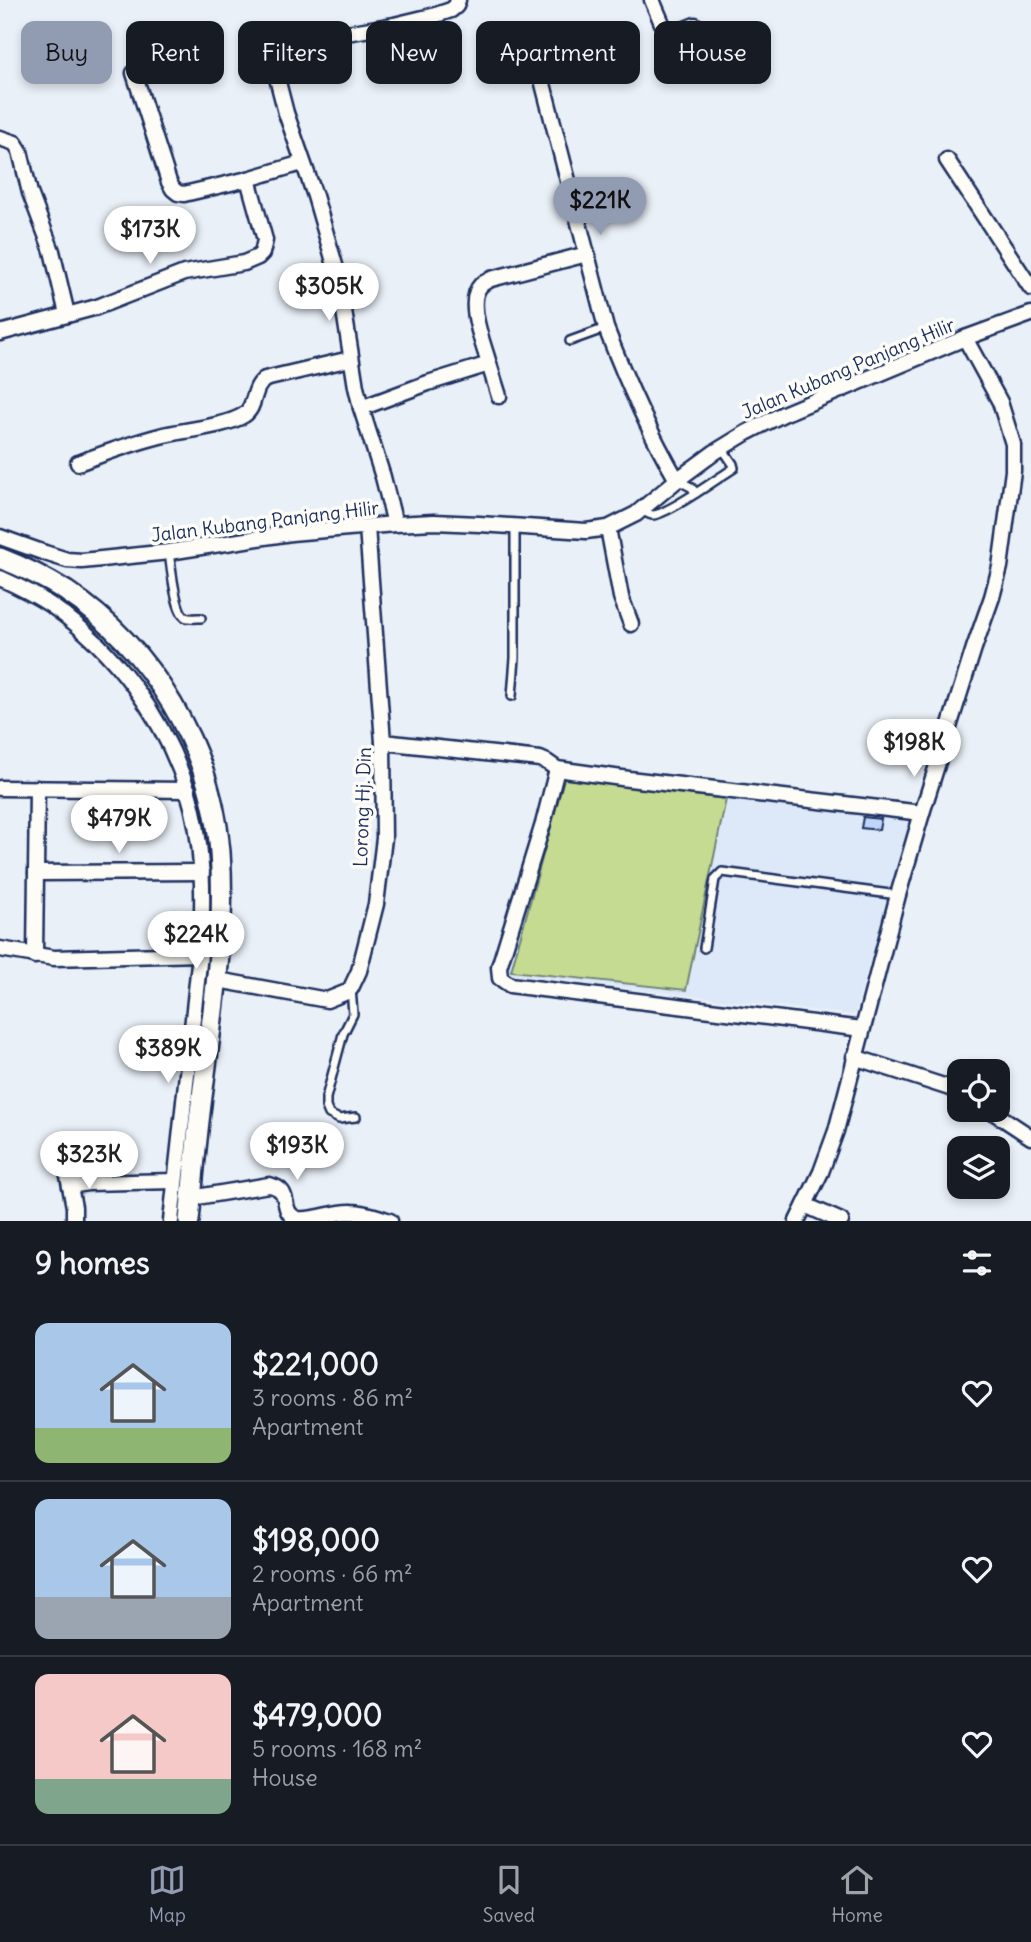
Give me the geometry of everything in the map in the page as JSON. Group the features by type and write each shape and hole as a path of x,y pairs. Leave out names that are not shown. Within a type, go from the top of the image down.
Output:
{"main road":[{"path":"0,558 67,592 123,639 159,685 188,736 204,778 220,850 221,931 218,980 187,1150 191,1198 189,1221"}],"street":[{"path":"395,524 361,408 350,359 339,279 270,54 271,49 282,44 436,15 451,10 458,0"},
{"path":"652,0 661,21"},
{"path":"138,84 173,190 184,194 302,163"},
{"path":"543,84 606,328 620,365 677,480"},
{"path":"0,138 15,143 20,151 30,192 52,251 67,314"},
{"path":"947,160 1031,288"},
{"path":"0,333 97,307 184,272 244,263 258,257 262,253 265,240 248,179"},
{"path":"499,396 475,312 475,297 480,286 491,278 587,254"},
{"name":"Jalan Kubang Panjang Hilir","path":"0,537 67,560 82,561 169,552 291,533 395,524 434,523 586,531 608,528 620,524 642,509 722,447 783,414 965,338 1031,314"},
{"path":"797,1221 829,1152 898,895 1000,567 1013,471 1013,444 1000,402 965,338"},
{"path":"78,463 162,436 232,420 247,412 252,405 257,386 265,379 350,359"},
{"path":"361,408 489,364"},
{"name":"Lorong Hj. Din","path":"351,988 359,971 377,891 384,838 383,742 367,527"},
{"path":"608,528 621,597 631,624"},
{"path":"0,578 53,607 97,644 137,690 168,740 188,790 196,826 203,890 187,1150 176,1181 171,1221"},
{"path":"383,742 540,760 557,769 629,779 922,813"},
{"path":"557,769 499,967 499,978 510,985 862,1029"},
{"path":"0,788 188,790"},
{"path":"35,956 37,788"},
{"path":"36,873 202,872"},
{"path":"0,949 35,956 78,958 200,954"},
{"path":"218,980 327,1000 342,995 351,988"},
{"path":"855,1057 947,1087"},
{"path":"1008,1122 1031,1137"},
{"path":"65,1161 74,1221"},
{"path":"70,1186 88,1183 176,1181"},
{"path":"191,1198 269,1185 278,1186 290,1214 295,1218 316,1219 350,1211 390,1221"},
{"path":"806,1205 842,1221"}],"lane":[{"path":"570,341 606,328"},
{"path":"642,509 648,514 657,514 734,468 722,447"},
{"path":"677,480 691,487 696,493"},
{"path":"512,696 515,658 515,526"},
{"path":"169,552 178,606 187,618 201,618"},
{"path":"704,948 715,879 722,872 898,895"},
{"path":"351,988 353,1014 343,1034 326,1107 329,1114 339,1119 356,1117"}],"shaded area":[{"path":"562,774 913,815 854,1015 505,974"}],"green space":[{"path":"564,779 726,799 686,990 511,971"}],"building":[{"path":"863,817 881,819 879,830 861,828"}]}
